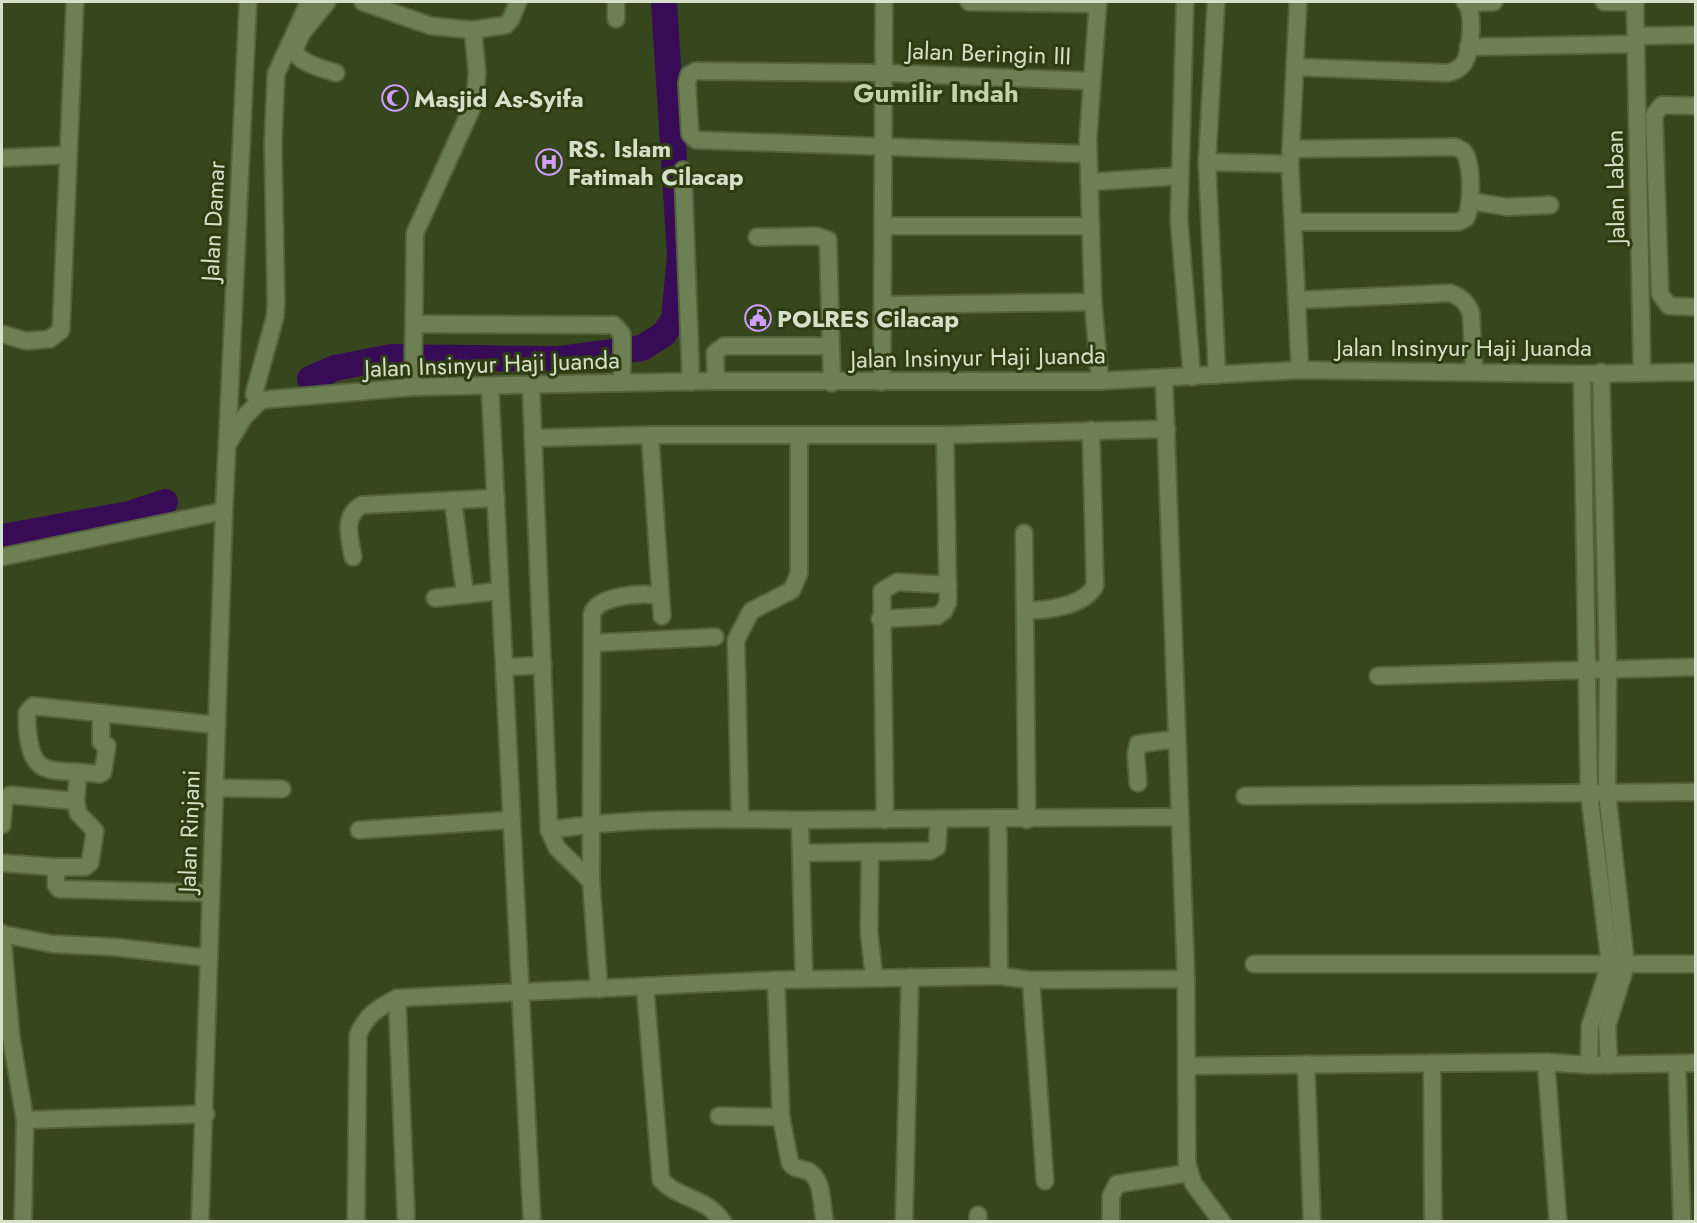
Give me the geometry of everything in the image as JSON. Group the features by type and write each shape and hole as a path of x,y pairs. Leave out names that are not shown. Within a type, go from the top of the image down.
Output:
{"street":[{"path":"2,334 26,341 50,339 62,330 75,2"},
{"name":"Jalan Damar","path":"228,443 248,2"},
{"path":"228,443 258,397 274,317 276,301 273,143 276,74 309,2"},
{"path":"327,2 302,33 294,50 304,61 336,73"},
{"path":"363,2 431,26 473,30 506,25 518,2"},
{"path":"616,2 616,19"},
{"path":"882,382 884,2"},
{"path":"969,2 1098,3 1088,154 1093,302 1100,381"},
{"path":"1185,2 1179,219 1192,377"},
{"path":"1216,2 1207,162 1217,375"},
{"path":"1298,2 1291,156 1300,370"},
{"path":"1295,67 1448,73 1463,65 1468,47 1471,16 1467,2 1494,2"},
{"path":"1604,2 1635,2"},
{"name":"Jalan Laban","path":"1635,2 1642,371"},
{"path":"413,387 415,233 475,101 477,72 473,30"},
{"path":"1468,47 1636,40 1695,35"},
{"name":"Jalan Beringin III","path":"883,149 696,140 690,134 687,83 689,75 696,71 884,73 1092,81"},
{"path":"1695,106 1662,105 1656,109 1654,116 1660,294 1670,306 1695,307"},
{"path":"1207,162 1455,147 1463,151 1468,160 1470,201 1466,218 1458,222 1294,222"},
{"path":"883,149 1088,154"},
{"path":"2,158 68,155"},
{"path":"684,170 691,382"},
{"path":"1089,182 1180,176"},
{"path":"1470,201 1507,207 1550,205"},
{"path":"883,226 1091,226"},
{"path":"757,237 818,236 828,240 831,247 832,383"},
{"path":"1298,300 1450,293 1458,296 1468,305 1471,313 1474,370"},
{"path":"883,305 1093,302"},
{"path":"415,332 614,325 622,334 622,383"},
{"path":"716,381 715,353 724,346 830,346"},
{"name":"Jalan Insinyur Haji Juanda","path":"258,397 413,387 531,387 716,381 832,383 1100,381 1300,370 1474,370 1582,374 1642,371 1695,372"},
{"path":"1601,372 1608,671 1607,793 1618,964 1607,1026 1609,1065"},
{"path":"230,373 258,397"},
{"path":"1582,374 1589,792 1618,964 1590,1026 1589,1065"},
{"path":"1164,379 1178,817 1186,979 1187,1163 1193,1183 1222,1221"},
{"path":"490,387 506,667 519,993 532,1221"},
{"path":"531,387 535,438 549,830 557,848 591,881"},
{"path":"535,438 650,435 945,435 1167,429"},
{"path":"1025,611 1049,609 1076,601 1090,593 1095,585 1091,430"},
{"path":"650,435 662,616"},
{"path":"880,619 937,616 944,611 948,602 945,435"},
{"path":"740,819 736,640 751,611 792,590 799,573 800,436"},
{"name":"Jalan Rinjani","path":"200,1221 206,1114 211,893 228,443"},
{"path":"353,557 348,523 354,510 362,505 496,498"},
{"path":"453,500 465,595"},
{"path":"2,557 224,512"},
{"path":"1024,533 1026,820"},
{"path":"1584,538 1605,538"},
{"path":"885,820 880,619 882,591 890,584 897,582 948,585"},
{"path":"435,598 500,591"},
{"path":"598,989 591,881 592,614 595,607 632,594 645,593 660,596"},
{"path":"593,643 715,637"},
{"path":"506,667 543,665"},
{"path":"1378,676 1695,667"},
{"path":"101,713 101,742 107,746 103,772 100,774 48,770 41,765 30,743 27,712 33,706 42,705 217,725"},
{"path":"1138,783 1136,755 1138,744 1177,739"},
{"path":"2,863 85,867 90,863 95,831 78,813 76,801 78,772"},
{"path":"215,788 282,789"},
{"path":"1245,796 1695,792"},
{"path":"2,825 3,800 10,795 76,801"},
{"path":"549,830 592,823 683,818 885,820 998,818 1026,820 1178,817"},
{"path":"998,818 999,976"},
{"path":"802,853 870,853 934,849 938,842 939,819"},
{"path":"359,830 511,820"},
{"path":"800,820 804,979"},
{"path":"870,853 868,932 874,977"},
{"path":"56,867 56,885 60,889 211,893"},
{"path":"23,1221 25,1120 11,1037 2,934 53,944 114,947 209,958"},
{"path":"1254,964 1695,964"},
{"path":"356,1221 357,1035 363,1022 372,1012 397,998 874,977 999,976 1031,980 1186,979"},
{"path":"904,1221 910,977"},
{"path":"776,980 782,1117 790,1163 794,1168 809,1171 819,1185 825,1221"},
{"path":"1031,980 1045,1182"},
{"path":"645,986 661,1180 674,1191 700,1200 716,1210 723,1221"},
{"path":"397,998 406,1216"},
{"path":"1188,1066 1546,1062 1589,1065 1695,1063"},
{"path":"1546,1062 1557,1221"},
{"path":"1432,1063 1433,1221"},
{"path":"1306,1064 1312,1221"},
{"path":"1677,1064 1682,1221"},
{"path":"25,1120 206,1114"},
{"path":"719,1116 782,1117"},
{"path":"1112,1221 1111,1196 1118,1184 1189,1173"}],"waterway":[{"path":"310,379 335,368 391,357 560,359 642,348 664,334 674,319 680,255 664,2"},
{"path":"2,537 129,514 165,502"}],"place":[{"name":"Masjid As-Syifa","path":"395,98"},
{"name":"RS. Islam Fatimah Cilacap","path":"549,162"},
{"name":"POLRES Cilacap","path":"758,318"}],"district":[{"name":"Gumilir Indah","path":"936,93"}]}
